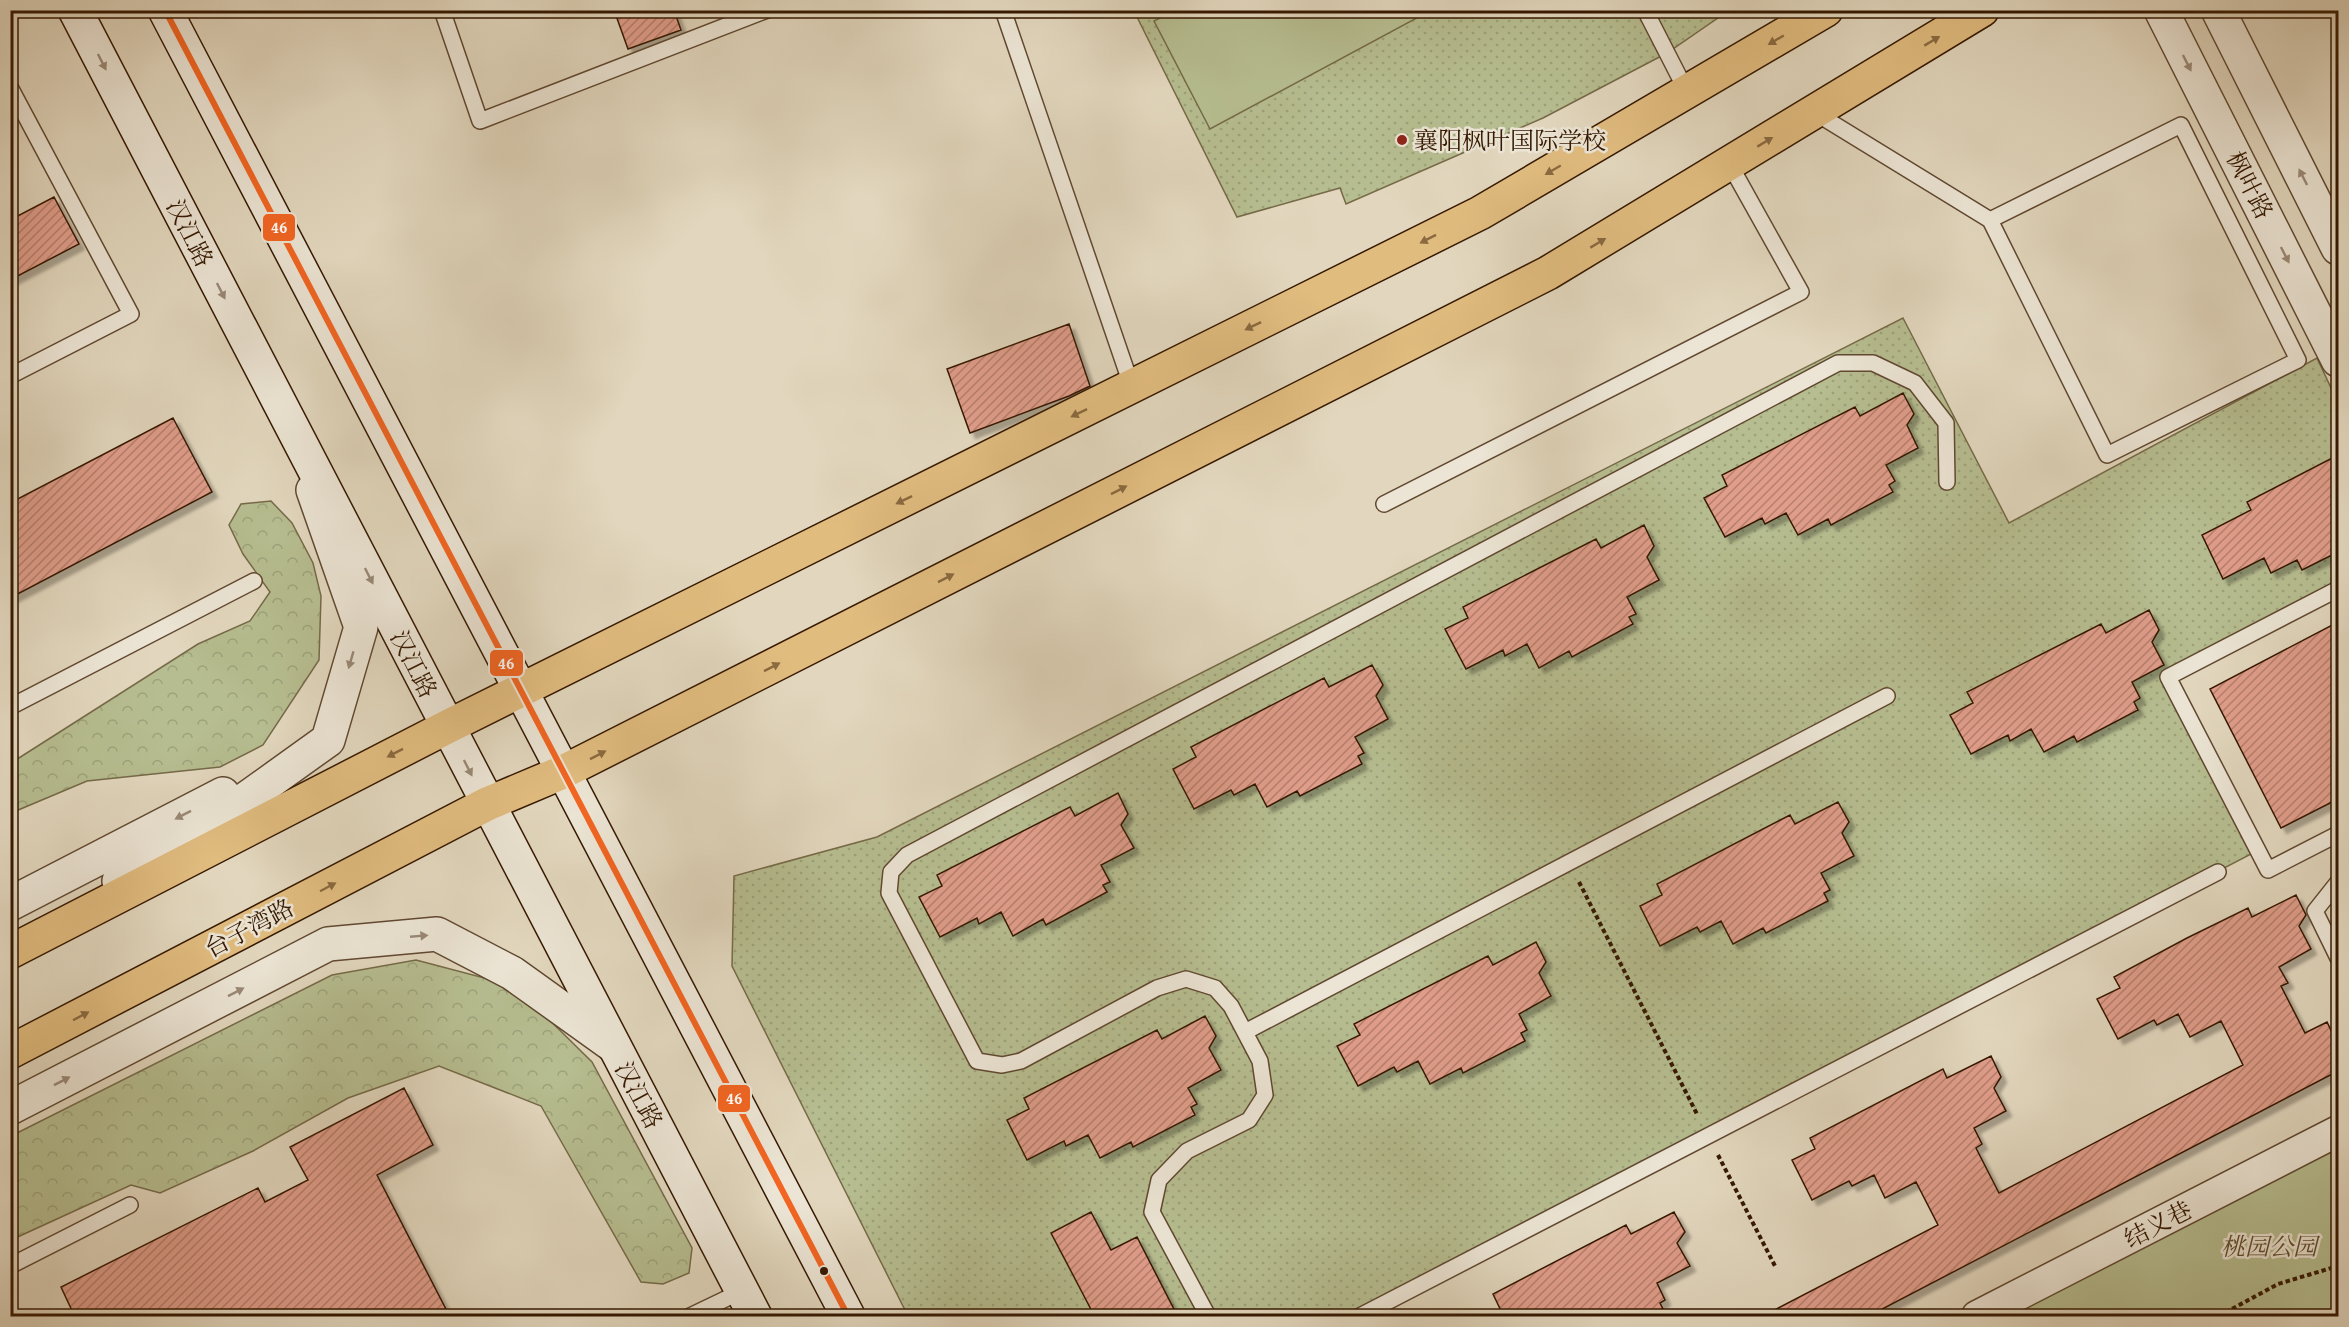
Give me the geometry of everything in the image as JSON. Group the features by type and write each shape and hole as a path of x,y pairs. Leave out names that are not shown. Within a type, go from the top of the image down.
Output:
{"main road":[{"name":"汉江路","path":"75,10 748,1304"},
{"path":"165,10 848,1317"},
{"path":"10,950 447,726 1480,213 1826,10"},
{"name":"台子湾路","path":"10,1052 487,804 563,772 1548,273 1982,10"},
{"name":"枫叶路","path":"2161,10 2338,360"},
{"name":"枫叶路","path":"2218,10 2338,248"},
{"path":"10,950 208,826 328,740 361,627 291,426"},
{"path":"10,904 328,740"},
{"path":"10,1108 328,944 437,934 512,973 614,1046"}],"street":[{"name":"结义巷","path":"1977,1317 2338,1131"}],"lane":[{"path":"442,10 480,121 767,10"},
{"path":"1003,10 1132,387"},
{"path":"1645,10 1687,92"},
{"path":"10,87 131,315 10,376"},
{"path":"1814,112 1990,219 2107,455 2298,360 2181,125 1990,219"},
{"path":"1384,504 1801,292 1729,164"},
{"path":"1208,1317 1152,1212 1159,1180 1187,1151 1249,1120 1265,1095 1260,1061 1231,1006 1215,988 1186,979 1157,988 1021,1061 1002,1065 977,1061 890,893 891,872 907,855 1838,363 1873,363 1915,383 1946,423 1947,482"},
{"path":"10,707 254,581"},
{"path":"2338,589 2168,677 2268,870 2338,834"},
{"path":"1245,1032 1887,696"},
{"path":"1360,1317 2218,872"},
{"path":"2338,882 2315,911 2338,958"},
{"path":"10,1266 130,1205"},
{"path":"690,1317 748,1304"}],"path":[{"path":"1569,862 1775,1266"},
{"path":"2219,1317 2278,1284 2338,1266"}],"green space":[{"path":"1427,10 1428,12 1210,129 1154,21 1173,11"},
{"name":"襄阳枫叶国际学校","path":"1134,11 1728,11 1667,53 1543,118 1346,204 1340,188 1237,217"},
{"path":"1903,318 2009,523 2317,358 2338,403 2338,589 2168,677 2257,851 1360,1316 908,1316 732,966 734,876 877,837"},
{"path":"271,501 292,523 313,563 321,596 319,660 263,745 220,767 87,781 11,813 11,763 198,644 250,621 270,592 243,554 229,525 241,504"},
{"path":"416,960 515,986 592,1062 692,1248 689,1273 663,1284 641,1282 541,1106 439,1066 348,1098 253,1151 160,1193 131,1185 11,1240 11,1136 332,975"},
{"name":"桃园公园","path":"2338,1131 2338,1316 1977,1316"}],"building":[{"path":"614,10 674,10 681,30 628,49"},
{"path":"54,197 79,244 10,280 10,220"},
{"path":"1069,324 1090,386 970,433 947,369"},
{"path":"1903,393 1914,414 1907,425 1918,448 1886,465 1895,481 1889,485 1893,492 1831,525 1828,519 1798,535 1786,513 1765,524 1762,518 1725,537 1704,498 1727,486 1722,475 1855,407 1860,416"},
{"path":"173,418 212,492 10,598 10,503"},
{"path":"2338,455 2338,552 2302,570 2297,560 2271,573 2264,558 2223,579 2202,535 2251,510 2247,502"},
{"path":"1644,525 1654,546 1647,557 1659,580 1627,597 1636,614 1629,617 1633,624 1572,657 1569,651 1539,668 1527,644 1505,656 1503,650 1466,669 1445,629 1468,618 1463,607 1596,539 1601,548"},
{"path":"2149,610 2159,630 2152,642 2164,665 2132,682 2140,698 2134,702 2138,710 2077,742 2074,736 2044,752 2031,729 2010,741 2008,735 1971,754 1950,715 1973,703 1967,692 2101,624 2106,633"},
{"path":"2338,622 2338,799 2281,828 2210,689"},
{"path":"1372,665 1383,685 1376,696 1388,719 1355,737 1364,753 1358,756 1362,764 1300,796 1297,791 1267,807 1255,784 1234,795 1231,790 1194,809 1173,769 1196,757 1191,747 1324,678 1329,687"},
{"path":"1118,793 1128,814 1121,825 1134,848 1101,865 1110,882 1103,885 1107,892 1046,925 1043,919 1013,936 1001,912 979,924 977,918 940,937 919,897 942,886 937,875 1070,807 1075,816"},
{"path":"1838,802 1849,822 1842,833 1854,856 1821,873 1830,890 1824,893 1828,901 1766,933 1763,928 1733,944 1721,921 1700,932 1697,927 1660,946 1640,906 1662,895 1657,884 1790,815 1795,824"},
{"path":"2296,895 2306,915 2299,926 2311,949 2279,967 2288,983 2281,986 2305,1033 2327,1022 2338,1045 2338,1071 1867,1317 1761,1317 1938,1225 1916,1182 1885,1198 1874,1175 1852,1186 1849,1181 1812,1200 1792,1160 1815,1149 1810,1138 1943,1069 1947,1078 1991,1056 2001,1077 1994,1088 2006,1111 1974,1128 1982,1144 1976,1148 1999,1193 2243,1065 2221,1021 2190,1037 2178,1014 2157,1025 2154,1020 2118,1039 2097,999 2120,988 2114,977 2187,938 2248,908 2252,917"},
{"path":"1536,942 1546,962 1539,973 1551,996 1519,1014 1527,1030 1521,1033 1525,1041 1463,1073 1461,1068 1430,1084 1418,1061 1397,1072 1394,1067 1358,1086 1337,1046 1360,1035 1354,1024 1488,956 1493,965"},
{"path":"1205,1016 1216,1036 1209,1048 1221,1070 1188,1088 1197,1104 1191,1107 1195,1115 1133,1147 1131,1142 1100,1158 1088,1135 1066,1146 1064,1141 1027,1160 1007,1120 1029,1109 1024,1098 1157,1030 1162,1039"},
{"path":"404,1088 433,1145 377,1175 450,1317 75,1317 61,1287 258,1188 265,1202 308,1180 290,1147"},
{"path":"1091,1212 1111,1250 1137,1237 1178,1317 1095,1317 1051,1233"},
{"path":"1674,1212 1685,1232 1677,1243 1690,1266 1657,1283 1665,1300 1660,1303 1667,1317 1504,1317 1493,1294 1626,1225 1631,1234"}],"transit line":[{"name":"46","path":"165,10 848,1316"}],"place":[{"name":"襄阳枫叶国际学校","path":"1402,140"}]}
